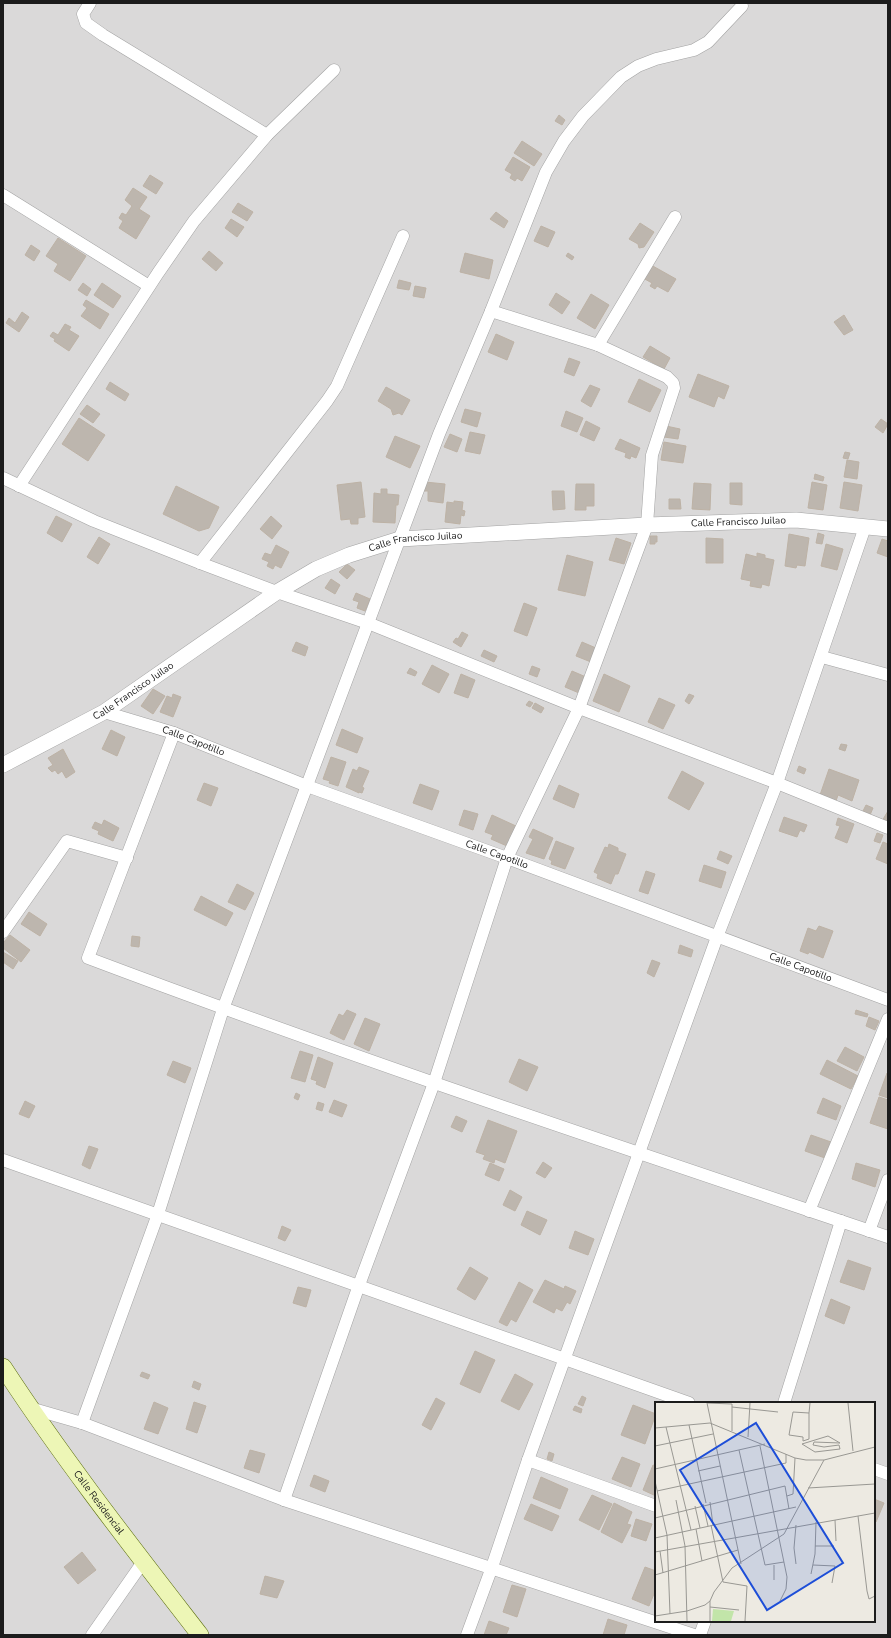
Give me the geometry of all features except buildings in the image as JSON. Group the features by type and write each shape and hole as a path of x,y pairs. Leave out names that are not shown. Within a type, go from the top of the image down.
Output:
{"main road":[{"name":"Calle Residencial","path":"3,1367 30,1408 143,1562 200,1635"}],"street":[{"path":"90,3 83,14 86,22 103,36 267,134"},
{"path":"82,1423 158,1214 223,1008 439,434 491,311 546,172 564,142 583,116 621,77 638,66 694,50 708,42 742,6"},
{"path":"19,486 149,286 194,221 267,134 334,70"},
{"path":"3,196 149,286"},
{"path":"598,346 675,218"},
{"path":"200,563 333,391 403,236"},
{"path":"284,1500 359,1285 434,1083 507,858 579,708 646,525 652,455 672,396 673,383 667,377 598,346 491,311"},
{"path":"3,478 94,520 200,563 276,592 368,623 579,708 777,783 888,828"},
{"name":"Calle Francisco Juilao","path":"3,766 104,712 276,592 316,569 349,555 400,539 646,525 796,520 888,529"},
{"path":"467,1635 492,1567 528,1460 640,1154 717,937 777,783 866,527"},
{"path":"822,657 888,675"},
{"name":"Calle Capotillo","path":"104,712 174,734 306,786 507,858 888,1000"},
{"path":"174,734 88,958 434,1083 888,1237"},
{"path":"3,932 67,841 126,858"},
{"path":"809,1210 888,1019"},
{"path":"3,1160 686,1402"},
{"path":"869,1231 888,1180"},
{"path":"784,1402 841,1221"},
{"path":"30,1408 82,1423 284,1500 492,1567 655,1622"},
{"path":"528,1460 655,1506"},
{"path":"875,1469 888,1474"},
{"path":"92,1635 143,1562"},
{"path":"655,1622 694,1635"},
{"path":"700,1635 705,1622"}],"shaded area":[{"path":"3,3 888,3 888,1635 3,1635"}]}
